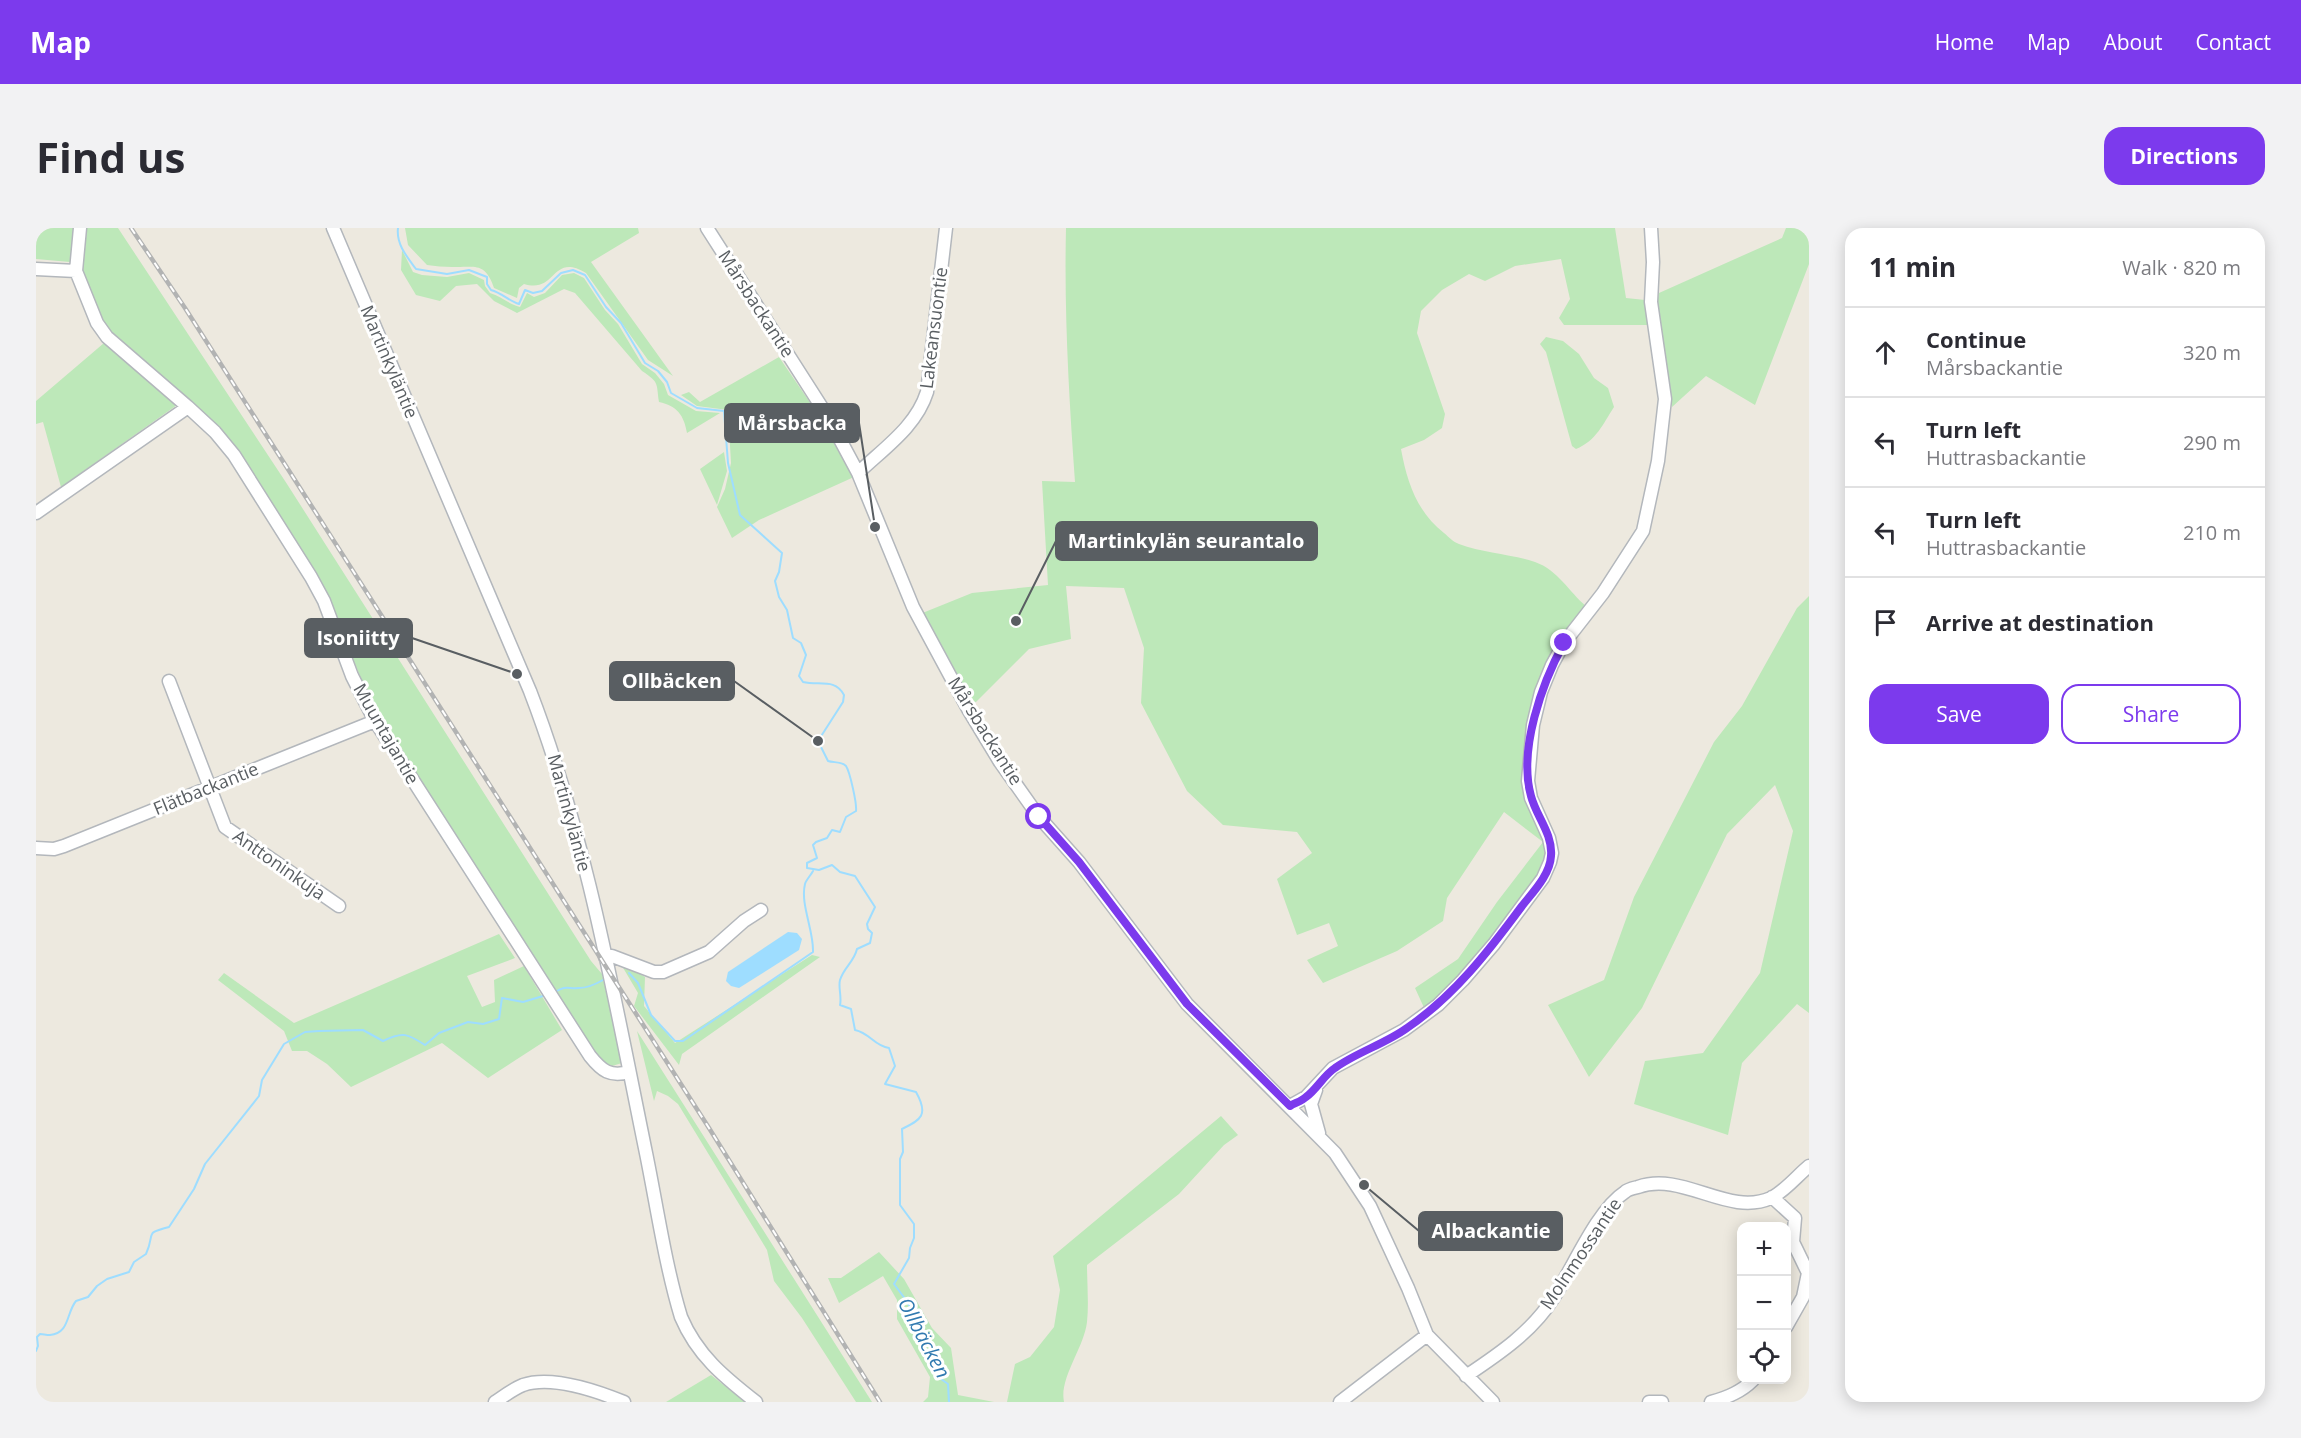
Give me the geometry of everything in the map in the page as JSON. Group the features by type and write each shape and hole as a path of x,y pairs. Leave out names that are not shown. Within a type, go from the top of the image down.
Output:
{"street":[{"name":"Muuntajantie","path":"80,228 76,271 97,323 107,337 188,407 234,455 324,601 352,676 375,721 590,1056 604,1072 618,1075 629,1072"},
{"name":"Martinkyläntie","path":"333,228 530,691 553,751 574,823 605,957 681,1317 690,1337 715,1369 756,1402"},
{"name":"Mårsbackantie","path":"707,228 828,417 858,473 913,607 968,709 1000,762 1039,817 1079,862 1187,1004 1320,1136 1359,1187 1408,1288 1427,1335"},
{"name":"Lakeansuontie","path":"858,473 911,423 922,407 927,392 946,228"},
{"path":"1290,1106 1306,1097 1333,1068 1404,1030 1438,1005 1494,944 1541,881 1550,862 1552,853 1549,838 1531,798 1527,781 1533,725 1541,692 1564,643 1603,593 1643,531 1658,461 1665,399 1651,302 1653,262 1651,228"},
{"path":"36,269 76,271"},
{"path":"36,513 188,407"},
{"name":"Anttoninkuja","path":"169,681 225,827 339,906"},
{"name":"Flätbackantie","path":"36,848 54,849 64,846 375,721"},
{"path":"605,957 612,956 654,972 663,972 709,952 744,921 761,910"},
{"path":"1318,1086 1311,1104 1320,1136"},
{"path":"1791,1318 1803,1297 1808,1273 1794,1242 1795,1218 1772,1197 1809,1166"},
{"name":"Molnmossantie","path":"1466,1376 1495,1356 1533,1323 1553,1299 1606,1211 1625,1191 1652,1182 1672,1183 1737,1202 1756,1202 1772,1197"},
{"path":"1340,1402 1427,1335 1493,1402"},
{"path":"495,1402 524,1384 544,1382 588,1389 624,1402"},
{"path":"1712,1402 1737,1392 1748,1384"},
{"path":"1649,1402 1662,1402"}],"green space":[{"path":"36,228 74,228 70,262 36,259"},
{"path":"87,228 118,228 287,484 591,961 602,974 622,1063 612,1066 602,1063 371,704 328,596 242,457 222,430 110,332 101,318 83,270"},
{"path":"405,228 638,228 639,233 591,262 673,376 648,360 586,273 566,267 543,284 535,286 524,284 519,288 517,298 494,288 487,273 478,268 427,265 408,245"},
{"path":"1066,228 1615,228 1626,298 1645,300 1649,325 1564,325 1559,318 1570,299 1561,259 1515,266 1485,281 1469,274 1442,290 1421,311 1417,333 1445,414 1442,428 1424,440 1401,449 1410,485 1420,506 1435,525 1455,542 1535,562 1557,576 1586,606 1554,654 1525,760 1549,852 1538,879 1491,942 1426,1012 1415,988 1458,959 1497,902 1543,842 1504,812 1447,898 1443,921 1397,951 1323,983 1307,960 1338,946 1329,923 1297,935 1277,879 1312,853 1297,832 1223,825 1187,791 1141,703 1144,648 1124,588 1066,586 1071,639 1029,649 976,702 968,702 920,614 972,593 1048,585 1042,481 1075,482 1068,355"},
{"path":"1786,228 1809,228 1809,264 1755,405 1706,376 1672,407 1657,303 1659,293 1782,238"},
{"path":"402,250 413,272 447,277 469,273 484,280 490,293 520,307 527,293 534,297 545,293 562,275 574,273 584,278 605,310 618,324 642,364 655,373 664,384 668,395 696,411 720,413 687,433 679,412 659,402 657,387 652,378 642,371 575,293 564,289 517,313 494,301 477,284 456,286 440,301 416,295 401,270"},
{"path":"1546,337 1563,341 1579,354 1594,378 1608,388 1614,407 1594,437 1576,449 1572,446 1546,352 1540,344"},
{"path":"104,343 177,405 61,487 43,422 36,424 36,401"},
{"path":"779,357 826,426 854,477 759,520 732,538 717,507 725,489 731,463 728,410 697,406 681,395 689,392 700,402"},
{"path":"724,452 727,471 717,505 700,469"},
{"path":"1809,596 1809,1013 1797,1004 1742,1063 1728,1135 1634,1104 1645,1061 1703,1053 1760,973 1793,831 1775,785 1727,834 1642,1008 1589,1077 1548,1005 1604,980 1634,897 1714,742 1742,706 1797,608"},
{"path":"499,934 515,958 467,976 482,1007 495,1002 494,980 524,966 562,1030 488,1078 442,1043 351,1087 327,1064 307,1051 292,1051 284,1031 218,980 224,973 294,1023"},
{"path":"812,955 820,957 682,1054 679,1065 634,1006 638,993 622,966 645,977 644,1006 675,1043"},
{"path":"637,1031 872,1402 856,1402 802,1318 774,1281 767,1250 678,1104 657,1091 654,1101"},
{"path":"1221,1116 1238,1135 1224,1145 1179,1194 1087,1265 1087,1322 1065,1383 1064,1402 1007,1402 1015,1364 1030,1357 1054,1327 1060,1290 1053,1256"},
{"path":"879,1252 904,1279 932,1328 951,1348 958,1395 994,1402 923,1402 928,1397 930,1377 897,1319 897,1300 883,1276 839,1303 828,1278 841,1278"},
{"path":"711,1375 745,1402 666,1402"}],"water":[{"path":"788,932 797,933 802,939 799,950 739,988 731,986 726,981 728,972"}],"waterway":[{"name":"Ollbäcken","path":"398,228 400,245 416,269 447,274 469,270 487,277 487,284 491,290 519,304 525,290 533,293 542,291 561,273 573,270 585,275 606,307 621,323 645,363 658,371 667,382 671,393 697,408 724,411 728,463 740,515 782,553 775,581 779,597 787,610 793,638 801,643 806,655 799,676 803,682 836,686 844,695 843,702 818,741 828,761 846,766 853,788 856,811 846,817 840,832 832,830 827,838 813,845 817,858 807,863 807,868 819,870 832,865 840,872 855,876 875,907 867,924 872,933 870,943 857,949 840,980 840,1005 851,1009 855,1030 865,1034 879,1045 889,1048 895,1066 885,1084 916,1092 922,1106 921,1116 914,1123 902,1129 900,1205 914,1224 914,1238 909,1258 894,1284 914,1314 922,1340 930,1345 935,1353 941,1379 948,1384 949,1402"},
{"path":"629,973 638,983 651,1015 675,1041 683,1041 813,952 804,900 806,882 813,871"},
{"path":"555,992 565,988 585,987 603,980"},
{"path":"36,1351 37,1337 40,1334 50,1335 61,1331 76,1301 88,1297 107,1279 129,1272 134,1262 146,1254 151,1235 169,1227 194,1189 205,1164 259,1096 262,1080 284,1044 305,1032 363,1030 383,1041 405,1035 425,1045 439,1033 468,1022 483,1024 499,1019 502,998 523,1002 543,996"}],"railway":[{"path":"131,228 185,308 709,1128 880,1402"}],"place":[{"name":"Mårsbacka","path":"875,527"},
{"name":"Martinkylän seurantalo","path":"1016,621"},
{"name":"Isoniitty","path":"517,674"},
{"name":"Ollbäcken","path":"818,741"},
{"name":"Albackantie","path":"1364,1185"}],"route":[{"path":"1039,817 1079,862 1187,1004 1290,1106 1306,1097 1333,1068 1404,1030 1438,1005 1494,944 1543,878 1552,853 1549,838 1531,798 1527,781 1528,760 1541,692 1564,643"}]}
